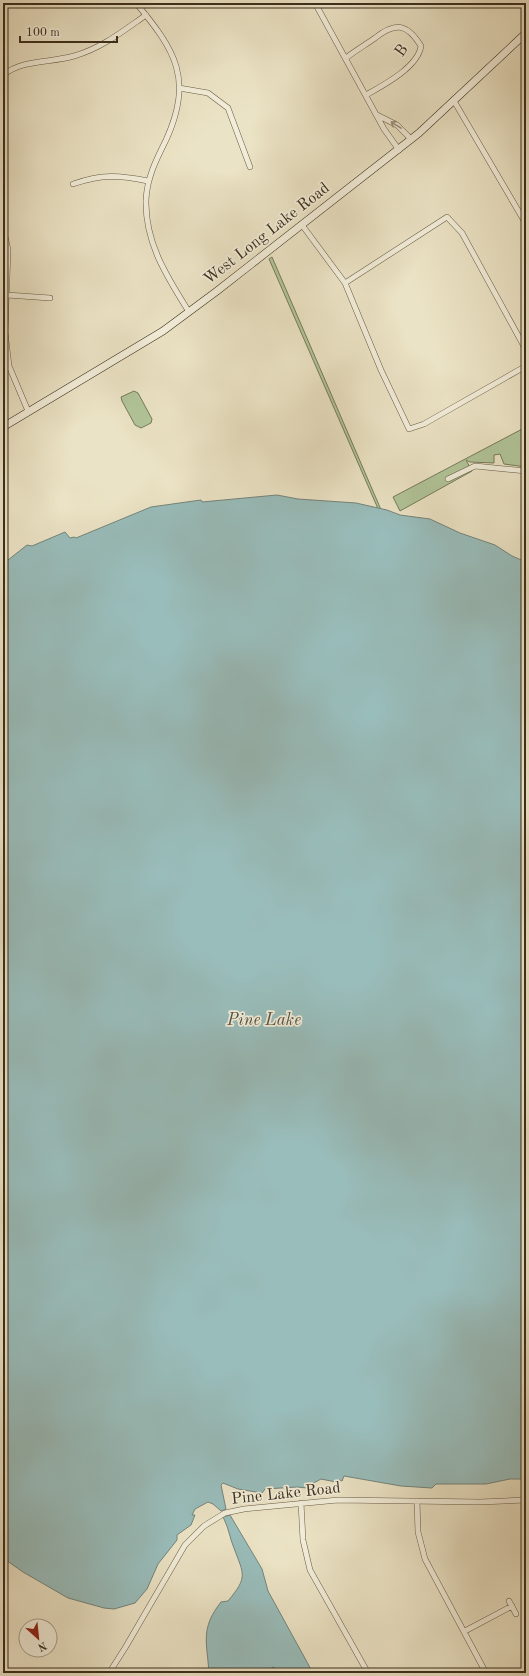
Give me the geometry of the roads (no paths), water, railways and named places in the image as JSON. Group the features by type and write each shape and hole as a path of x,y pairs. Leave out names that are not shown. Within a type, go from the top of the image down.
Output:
{"main road":[{"name":"West Long Lake Road","path":"3,427 162,331 188,312 399,150 454,102 526,33"}],"street":[{"path":"136,3 163,35 173,56 180,78 174,118 148,181 146,201 147,226 153,248 188,312"},
{"path":"315,3 377,115 399,150"},
{"path":"3,75 28,63 73,56 97,48 146,15"},
{"name":"B","path":"346,58 382,32 393,26 404,28 421,46 420,54 411,64 388,82 366,95"},
{"path":"179,88 208,93 228,108 250,167"},
{"path":"454,102 526,224"},
{"path":"377,115 397,125 411,139"},
{"path":"73,184 93,178 121,175 148,181"},
{"path":"345,283 447,217 462,233 526,350"},
{"path":"302,225 345,283 381,370 409,429 424,424 526,366"},
{"path":"3,227 8,250 8,295 5,332 9,366 28,411"},
{"path":"8,295 50,298"},
{"path":"448,479 475,466 526,471"},
{"name":"Pine Lake Road","path":"109,1673 180,1553 200,1528 214,1518 233,1510 338,1500 526,1500"},
{"path":"417,1501 418,1532 425,1559 465,1631 486,1673"},
{"path":"301,1503 304,1540 310,1570 368,1673"},
{"path":"509,1601 516,1614"},
{"path":"465,1631 512,1606"}],"water":[{"name":"Pine Lake","path":"277,495 298,499 356,503 387,510 400,515 430,519 460,533 495,545 512,556 526,562 526,1479 510,1479 486,1484 436,1484 432,1488 401,1486 344,1476 342,1481 337,1480 336,1482 321,1479 307,1488 297,1487 265,1489 262,1493 238,1489 223,1483 221,1485 226,1509 221,1511 213,1504 208,1502 195,1509 192,1515 195,1515 191,1525 177,1535 177,1540 158,1564 147,1589 135,1603 114,1609 104,1608 68,1598 23,1572 3,1558 3,564 27,545 32,546 65,532 70,538 76,538 151,507 201,500 202,502"},
{"path":"230,1515 262,1569 268,1591 313,1673 281,1673 273,1667 264,1673 209,1673 206,1644 207,1628 214,1612 221,1602 228,1601 239,1586 242,1576 242,1570 223,1517"}]}
